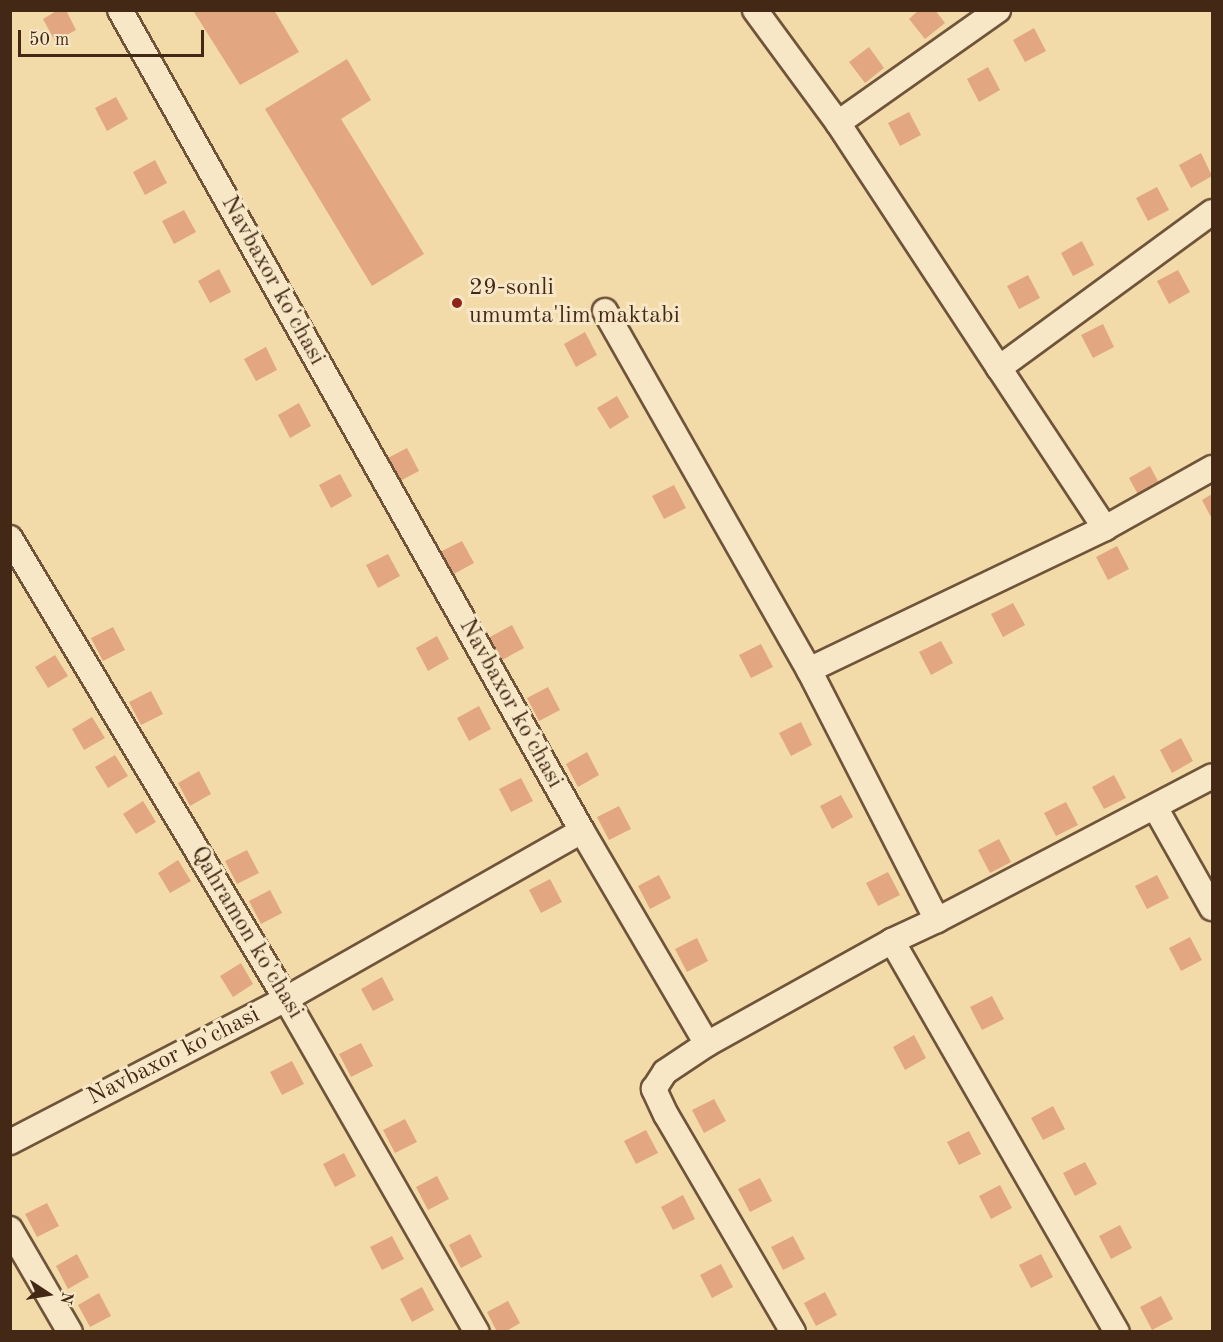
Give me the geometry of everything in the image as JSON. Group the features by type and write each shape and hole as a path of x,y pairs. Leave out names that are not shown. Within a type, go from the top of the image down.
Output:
{"street":[{"name":"Navbaxor ko'chasi","path":"10,1142 286,999 582,831 120,10"},
{"path":"754,10 838,123 1105,528"},
{"path":"838,123 998,10"},
{"path":"999,368 1212,212"},
{"path":"605,311 809,670 938,921"},
{"path":"809,670 1105,528 1212,468"},
{"name":"Qahramon ko'chasi","path":"10,538 286,999 477,1332"},
{"path":"793,1332 666,1115 654,1089 665,1072 707,1044 892,941 938,921 1212,776"},
{"path":"1155,807 1212,908"},
{"path":"582,831 707,1044"},
{"path":"892,941 1117,1332"},
{"path":"10,1229 70,1332"}],"building":[{"path":"58,10 66,10 76,30 55,41 43,19"},
{"path":"196,10 274,10 299,52 240,85 194,12"},
{"path":"919,10 935,10 945,23 925,39 909,19"},
{"path":"1034,28 1046,51 1025,62 1013,40"},
{"path":"869,47 884,68 865,83 849,62"},
{"path":"347,59 371,100 341,119 424,254 372,286 265,109"},
{"path":"988,67 1000,90 979,102 967,79"},
{"path":"116,97 128,119 107,131 95,108"},
{"path":"909,112 921,135 900,146 888,123"},
{"path":"1201,153 1212,176 1191,188 1179,165"},
{"path":"155,160 167,183 145,195 133,172"},
{"path":"1157,187 1169,210 1148,221 1136,198"},
{"path":"184,210 196,232 174,244 162,221"},
{"path":"1082,241 1094,265 1073,276 1061,253"},
{"path":"219,269 231,292 210,303 198,281"},
{"path":"1178,270 1190,292 1169,304 1157,281"},
{"path":"1028,275 1040,298 1019,309 1007,286"},
{"path":"1103,324 1114,347 1093,358 1081,335"},
{"path":"585,332 597,355 576,367 564,344"},
{"path":"266,347 277,370 256,381 244,359"},
{"path":"617,396 629,417 610,429 597,408"},
{"path":"299,403 311,426 290,438 278,415"},
{"path":"407,448 419,471 398,482 386,459"},
{"path":"1150,466 1162,489 1141,500 1129,478"},
{"path":"340,474 352,496 331,508 319,485"},
{"path":"674,485 686,508 664,519 652,496"},
{"path":"1212,494 1212,519 1202,500"},
{"path":"462,541 474,563 452,575 440,552"},
{"path":"1117,546 1129,569 1108,580 1096,557"},
{"path":"388,554 400,576 378,588 366,565"},
{"path":"1013,603 1025,625 1003,637 991,614"},
{"path":"512,625 524,648 502,660 490,637"},
{"path":"113,627 125,650 103,661 91,638"},
{"path":"437,636 449,659 428,671 416,648"},
{"path":"941,641 953,663 931,675 919,652"},
{"path":"761,644 773,667 751,678 739,655"},
{"path":"55,655 68,676 48,688 35,667"},
{"path":"548,687 560,710 539,721 527,698"},
{"path":"151,691 163,714 141,725 129,702"},
{"path":"479,706 491,729 469,741 457,718"},
{"path":"92,717 105,738 84,750 72,729"},
{"path":"801,722 812,745 791,756 779,733"},
{"path":"1181,738 1193,761 1172,773 1160,750"},
{"path":"587,752 599,775 578,787 566,764"},
{"path":"115,755 128,776 108,788 95,767"},
{"path":"199,771 211,794 190,806 178,783"},
{"path":"1114,775 1126,798 1104,809 1092,787"},
{"path":"521,778 533,801 511,812 499,789"},
{"path":"841,795 853,817 832,829 820,806"},
{"path":"143,801 156,822 136,834 123,814"},
{"path":"1066,802 1078,825 1056,836 1044,813"},
{"path":"619,806 631,829 609,840 597,817"},
{"path":"999,839 1011,862 990,873 978,850"},
{"path":"247,850 259,873 237,884 225,861"},
{"path":"178,860 191,881 170,893 158,873"},
{"path":"888,872 900,895 878,906 866,883"},
{"path":"659,875 671,898 650,909 638,886"},
{"path":"1157,875 1169,898 1147,909 1135,886"},
{"path":"550,879 562,902 541,913 529,890"},
{"path":"270,890 282,913 261,924 249,901"},
{"path":"1190,937 1202,960 1181,971 1169,948"},
{"path":"697,938 708,961 687,972 675,949"},
{"path":"241,963 253,984 233,997 220,976"},
{"path":"382,977 394,1000 373,1011 361,989"},
{"path":"992,996 1004,1019 982,1030 970,1007"},
{"path":"914,1035 926,1058 905,1070 893,1047"},
{"path":"361,1043 373,1066 351,1077 339,1054"},
{"path":"292,1061 304,1084 282,1095 270,1072"},
{"path":"714,1099 726,1121 704,1133 692,1110"},
{"path":"1053,1106 1065,1129 1043,1140 1031,1118"},
{"path":"405,1119 417,1142 395,1153 383,1130"},
{"path":"646,1130 658,1153 636,1164 624,1141"},
{"path":"969,1131 981,1154 959,1165 947,1142"},
{"path":"344,1153 356,1176 335,1187 323,1164"},
{"path":"1085,1162 1097,1184 1075,1196 1063,1173"},
{"path":"437,1176 449,1199 428,1210 416,1187"},
{"path":"760,1178 772,1201 750,1212 738,1189"},
{"path":"1000,1185 1012,1208 991,1219 979,1196"},
{"path":"683,1195 695,1219 673,1230 661,1207"},
{"path":"47,1203 59,1226 37,1237 25,1214"},
{"path":"1120,1225 1132,1248 1111,1259 1099,1236"},
{"path":"470,1234 482,1257 461,1268 449,1245"},
{"path":"392,1236 404,1259 382,1270 370,1247"},
{"path":"793,1236 805,1259 783,1270 771,1247"},
{"path":"77,1254 89,1277 68,1289 56,1266"},
{"path":"1041,1254 1053,1277 1031,1288 1019,1265"},
{"path":"721,1264 733,1287 712,1298 700,1275"},
{"path":"422,1287 434,1310 412,1322 400,1299"},
{"path":"825,1292 837,1315 816,1326 804,1303"},
{"path":"99,1293 111,1316 90,1327 78,1305"},
{"path":"1161,1296 1173,1319 1152,1330 1140,1307"},
{"path":"508,1301 520,1323 505,1332 497,1332 487,1312"}],"place":[{"name":"29-sonli umumta'lim maktabi","path":"457,303"}]}
